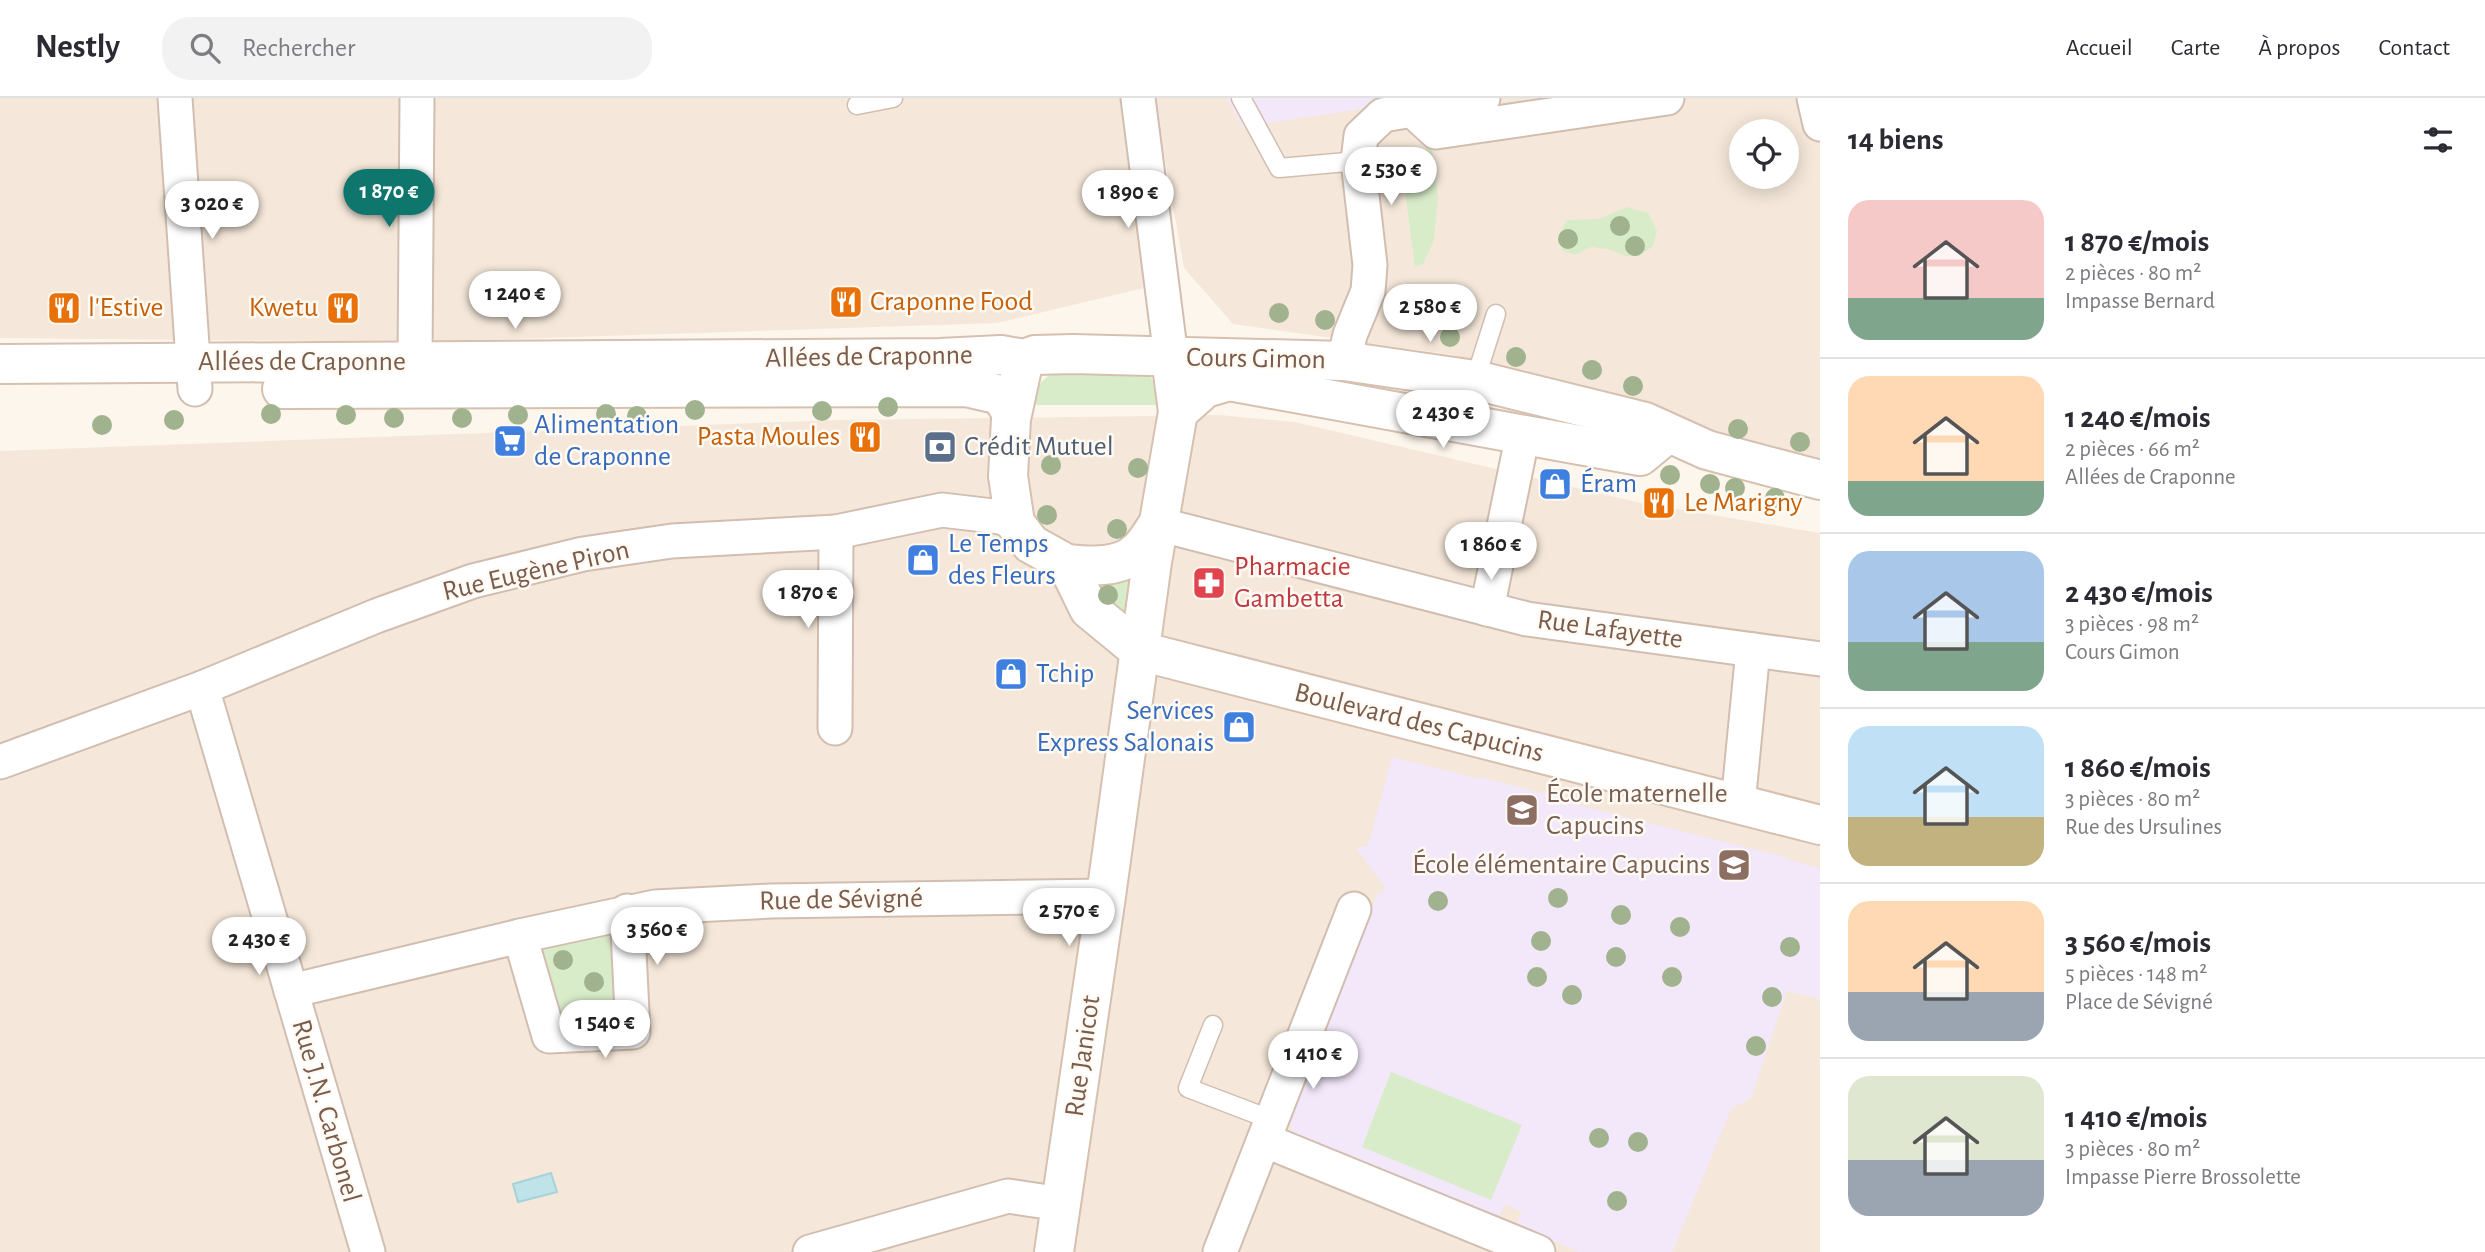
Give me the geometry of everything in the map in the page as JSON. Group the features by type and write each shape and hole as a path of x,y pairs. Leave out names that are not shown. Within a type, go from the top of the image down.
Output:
{"main road":[{"name":"Allées de Craponne","path":"0,390 415,361 940,358 1001,355 1024,359"},
{"path":"1035,355 1171,357 1178,412 1158,524 1137,553 1118,562 1091,566 1067,564 1031,544 1015,523 1008,476 1011,412 1024,359 1035,355"},
{"name":"Cours Gimon","path":"1171,357 1344,361 1475,380 1645,422 1707,450 1820,480"},
{"name":"Allées de Craponne","path":"0,364 194,376 966,387 1001,396 1011,412"},
{"name":"Cours Gimon","path":"1178,412 1205,388 1229,381 1640,456 1668,433"},
{"name":"Rue Janicot","path":"1054,1252 1158,524"},
{"path":"1067,564 1089,610 1140,651"},
{"name":"Boulevard des Capucins","path":"1140,651 1820,825"}],"street":[{"path":"175,98 194,376"},
{"path":"415,361 417,98"},
{"path":"1138,98 1171,357"},
{"path":"1344,361 1350,335 1368,291 1370,265 1358,160 1361,136 1383,115 1483,98"},
{"path":"1411,109 1436,132 1667,98"},
{"path":"1814,98 1820,124"},
{"path":"1487,608 1523,434"},
{"name":"Rue Eugène Piron","path":"0,762 202,688 376,616 473,581 583,554 672,541 836,532 942,510 1001,517 1015,523"},
{"name":"Rue Lafayette","path":"1158,524 1527,620 1820,659"},
{"path":"835,728 836,532"},
{"path":"1738,804 1753,650"},
{"name":"Rue J.N. Carbonel","path":"202,688 368,1252"},
{"name":"Rue de Sévigné","path":"291,991 627,911 655,907 771,901 1106,896"},
{"path":"1220,1252 1276,1128 1354,909"},
{"path":"520,936 549,1036 633,1031 627,911"},
{"path":"1276,1128 1538,1252"},
{"path":"810,1252 1008,1196 1060,1204"}],"lane":[{"path":"857,105 893,98"},
{"path":"1241,98 1279,168 1358,160"},
{"path":"1475,380 1496,314"},
{"path":"1213,1025 1188,1088 1276,1128"}],"shaded area":[{"path":"0,98 1146,98 1162,275 1144,288 997,323 428,342 0,338"},
{"path":"1154,98 1820,98 1820,464 1453,355 1233,324 1184,268"},
{"path":"1227,98 1434,98 1242,127"},
{"path":"1219,415 1295,422 1641,503 1820,533 1820,1252 0,1252 0,451 837,420"},
{"path":"1392,757 1581,803 1581,806 1786,857 1820,868 1820,999 1787,991 1751,1098 1731,1109 1672,1252 1580,1252 1516,1225 1522,1212 1505,1204 1498,1218 1293,1134 1289,1117 1378,892 1382,894 1385,887 1357,849 1368,846"}],"green space":[{"path":"1432,148 1438,197 1434,240 1423,264 1415,267 1400,154"},
{"path":"1627,207 1648,213 1657,231 1653,246 1639,256 1625,256 1608,249 1591,247 1575,255 1562,250 1560,233 1567,220 1599,219"},
{"path":"1054,372 1149,375 1164,395 1164,405 1031,405 1039,386"},
{"path":"1136,577 1128,615 1116,615 1096,588 1102,580"},
{"path":"617,930 619,1018 558,1023 537,950"},
{"path":"1391,1072 1522,1125 1491,1200 1362,1147"}],"water":[{"path":"551,1173 557,1192 518,1202 513,1184"}],"place":[{"name":"Craponne Food","path":"846,302"},
{"name":"l'Estive","path":"64,308"},
{"name":"Kwetu","path":"343,308"},
{"name":"Pasta Moules","path":"865,437"},
{"name":"Alimentation de Craponne","path":"510,441"},
{"name":"Crédit Mutuel","path":"940,447"},
{"name":"Éram","path":"1555,484"},
{"name":"Le Marigny","path":"1659,503"},
{"name":"Le Temps des Fleurs","path":"923,560"},
{"name":"Pharmacie Gambetta","path":"1209,583"},
{"name":"Tchip","path":"1011,674"},
{"name":"Services Express Salonais","path":"1239,727"},
{"name":"École maternelle Capucins","path":"1522,810"},
{"name":"École élémentaire Capucins","path":"1734,865"}]}
